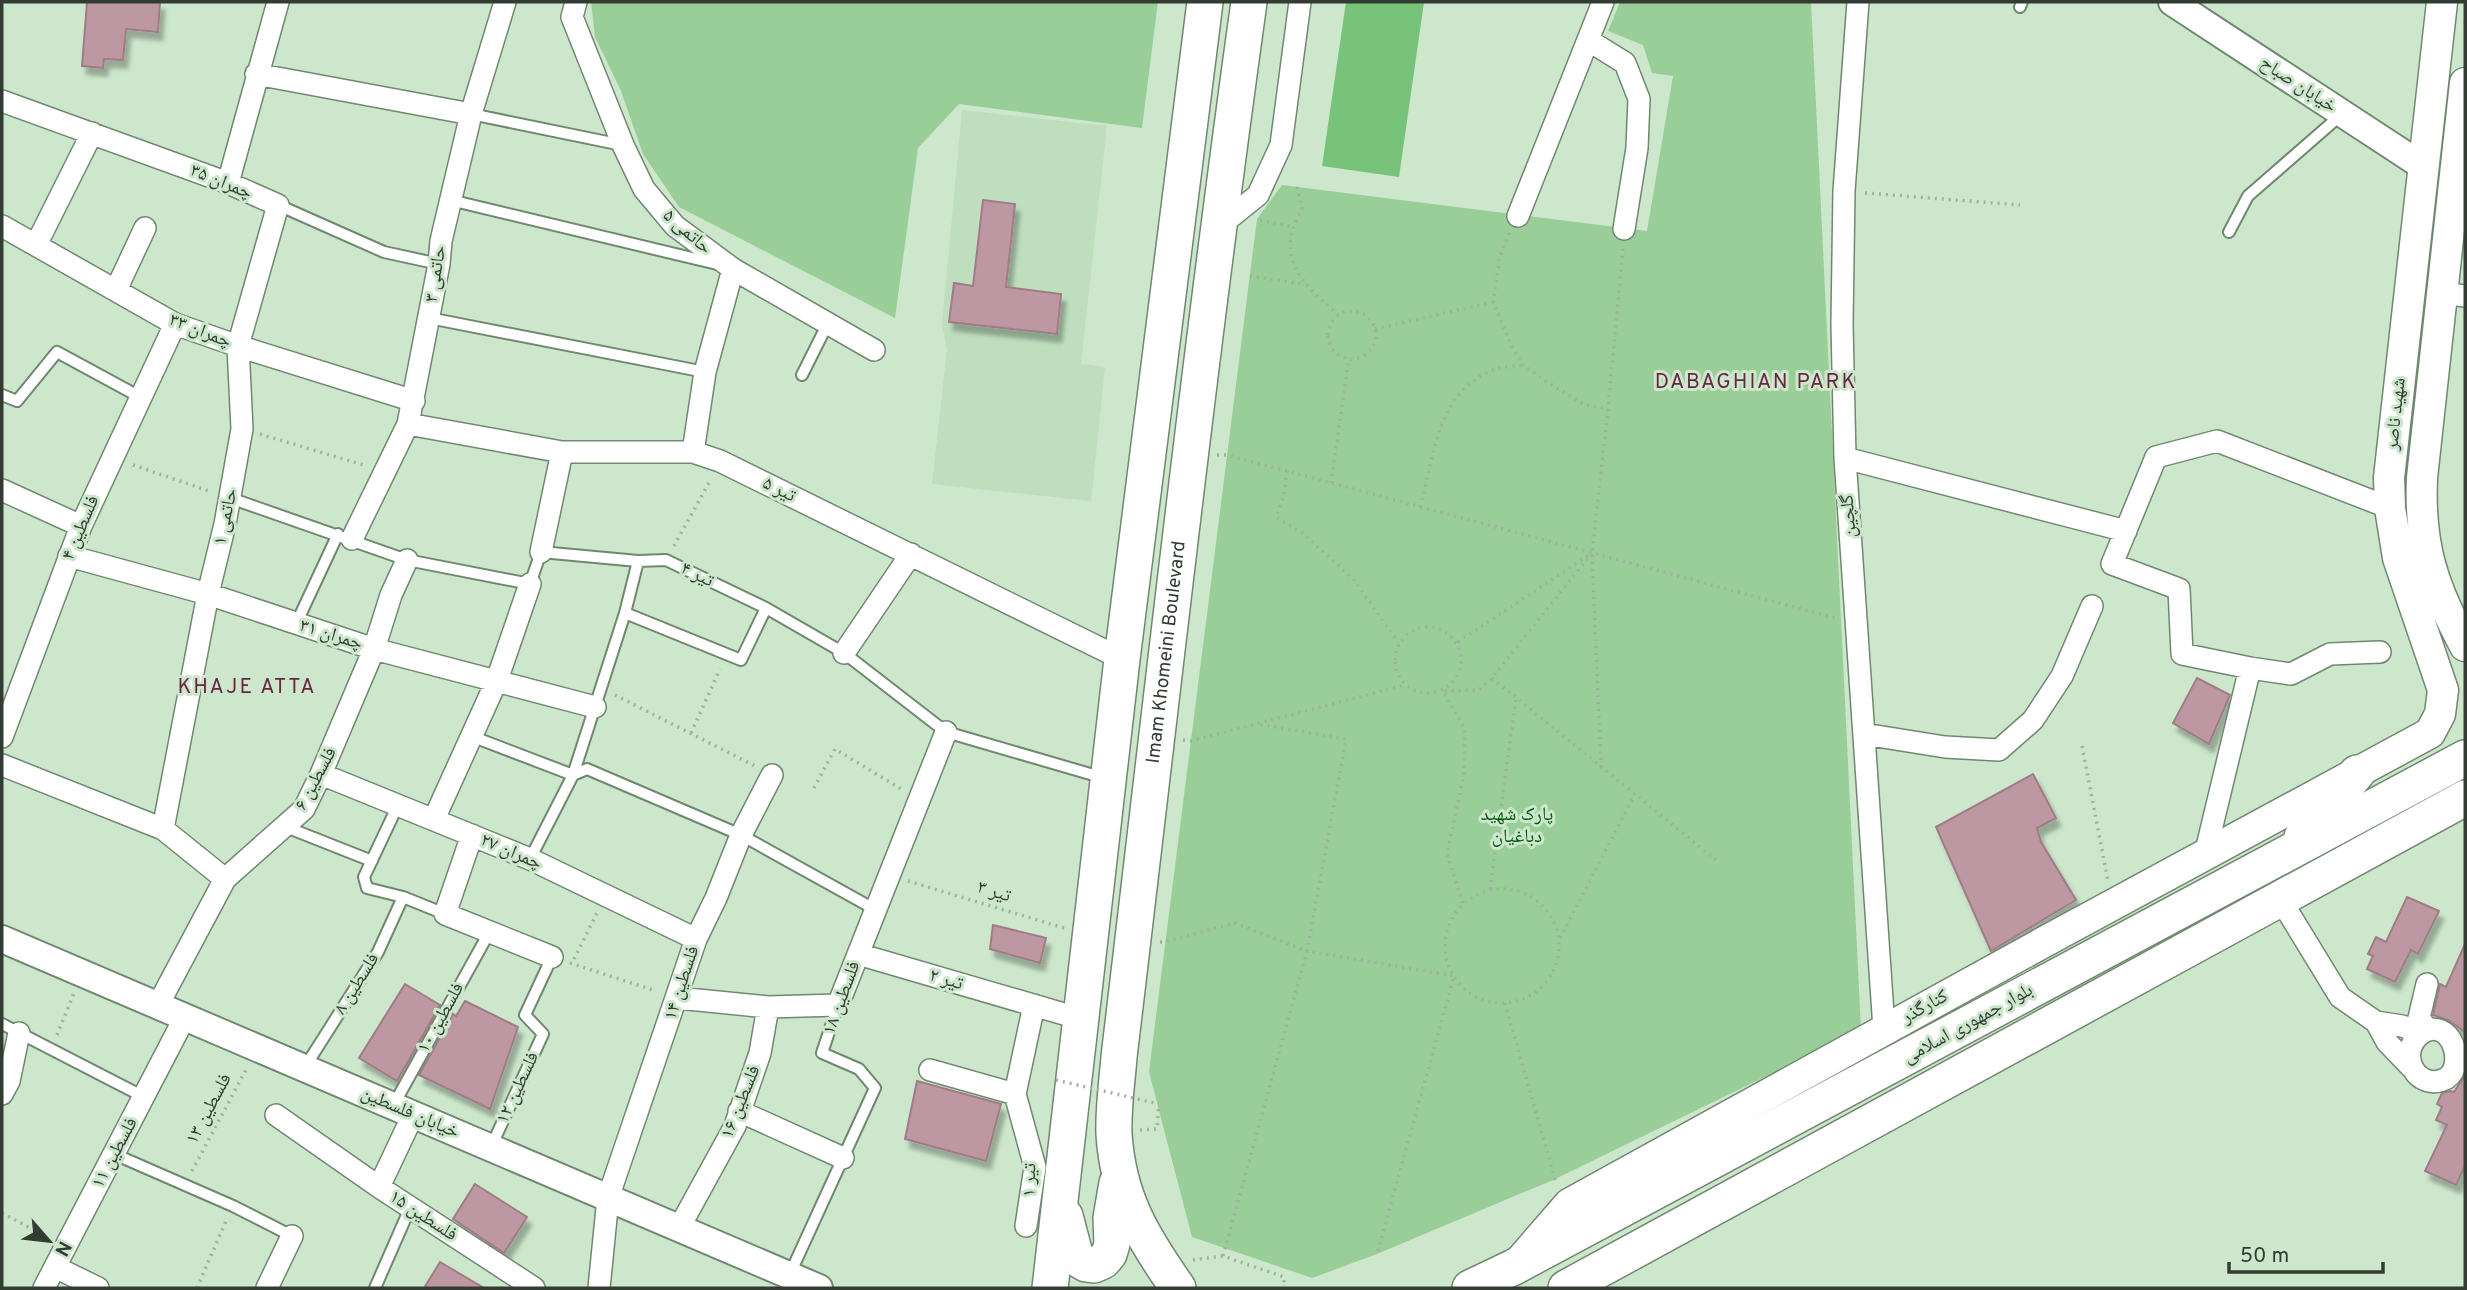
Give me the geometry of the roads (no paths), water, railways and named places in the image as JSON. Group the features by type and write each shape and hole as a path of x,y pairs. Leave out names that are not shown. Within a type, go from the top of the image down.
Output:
{"main road":[{"path":"1050,1288 1122,659 1205,2"},
{"name":"Imam Khomeini Boulevard","path":"1186,1274 1149,1247 1133,1217 1119,1172 1114,1133 1119,1057 1217,228 1249,2"},
{"name":"شهید ناصر","path":"2357,773 2430,733 2444,702 2442,681 2398,558 2390,508 2389,478 2442,2"},
{"name":"شهید ناصر","path":"2465,83 2455,172 2454,294 2422,478 2420,514 2431,569 2453,625 2465,646"},
{"path":"2424,167 2455,172"},
{"name":"بلوار جمهوری اسلامی","path":"1470,1288 1514,1267 2465,758"},
{"path":"2288,854 2357,773"},
{"name":"کنارگذر","path":"1514,1267 1569,1204 1884,1029 2357,773"},
{"name":"بلوار جمهوری اسلامی","path":"1566,1288 2465,797"},
{"path":"1060,1203 1076,1258 1094,1265 1103,1261 1112,1244 1111,1218 1119,1172"}],"street":[{"path":"228,183 278,2"},
{"name":"حاتمی ۳","path":"345,537 385,471 408,424 450,200 471,114 505,2"},
{"name":"حاتمی ۵","path":"576,2 572,16 643,190 675,226 733,269 874,350"},
{"path":"1217,228 1258,195 1281,145 1300,2"},
{"path":"1518,216 1603,2"},
{"name":"گلچین","path":"1858,2 1844,191 1842,324 1845,458 1884,1029"},
{"name":"خیابان صباح","path":"2172,2 2424,167"},
{"path":"1588,40 1625,63 1639,99 1637,148 1624,229"},
{"path":"256,74 471,114"},
{"name":"چمران ۳۵","path":"2,101 228,183 278,205"},
{"path":"36,245 92,133"},
{"name":"حاتمی ۱","path":"163,829 242,429 238,346 278,205"},
{"name":"چمران ۳۳","path":"2,226 175,324 414,401"},
{"path":"116,290 145,228"},
{"path":"693,452 705,372 733,269"},
{"name":"فلسطین ۴","path":"4,727 81,526 175,324"},
{"name":"تیر ۵","path":"408,424 562,452 693,452 720,461 1122,659"},
{"path":"2380,652 2330,654 2291,674 2182,654 2179,589 2112,564 2156,457 2217,441 2390,508"},
{"path":"541,552 562,452"},
{"path":"1845,458 2126,531"},
{"path":"2,490 81,526"},
{"path":"844,653 911,554"},
{"name":"چمران ۳۱","path":"69,556 208,594 374,649 497,680 598,697"},
{"name":"فلسطین ۶","path":"158,1005 225,879 304,809 374,649 391,595 407,560"},
{"path":"433,819 497,680 530,584"},
{"path":"1864,734 1945,747 1999,750 2033,720 2055,687 2092,606"},
{"path":"2205,855 2250,668"},
{"name":"فلسطین ۱۸","path":"838,1005 946,732"},
{"path":"2,765 163,829 225,879"},
{"name":"چمران ۲۷","path":"321,774 530,859 696,939"},
{"name":"فلسطین ۱۴","path":"599,1288 608,1198 696,939 741,835 772,775"},
{"path":"2420,820 2465,822"},
{"path":"472,835 445,914 562,960"},
{"path":"2279,897 2340,997 2376,1022 2425,1032 2441,1030 2454,1038 2461,1051 2459,1066 2449,1077 2435,1082"},
{"name":"خیابان فلسطین","path":"2,939 819,1288"},
{"name":"تیر ۲","path":"858,954 1081,1019"},
{"path":"2425,1032 2419,1018 2427,984"},
{"path":"678,998 768,1007 838,1005"},
{"name":"تیر ۱","path":"1026,1226 1035,1167 1015,1094 1034,1005"},
{"name":"فلسطین ۱۶","path":"678,1228 735,1126 760,1053 768,1007"},
{"name":"فلسطین ۱۱","path":"44,1288 185,1017"},
{"path":"2376,1022 2387,1042 2421,1078 2465,1087"},
{"path":"2,1094 9,1081 10,1029"},
{"path":"2411,1067 2409,1053 2414,1039 2425,1032"},
{"path":"930,1070 1015,1094"},
{"name":"فلسطین ۱۵","path":"403,1110 379,1188 520,1284"},
{"path":"738,1111 843,1158"},
{"path":"276,1115 379,1188"},
{"path":"267,1288 292,1236"},
{"path":"55,1267 98,1288"}],"lane":[{"path":"471,114 623,145"},
{"path":"2229,232 2248,197 2342,114"},
{"path":"450,200 671,251 733,269"},
{"name":"چمران ۳۵","path":"278,205 384,252 439,264"},
{"path":"429,318 705,372"},
{"path":"802,376 828,323"},
{"path":"2,395 17,401 57,352 140,397"},
{"path":"230,498 407,560 530,584 541,552"},
{"path":"296,624 345,537"},
{"name":"تیر ۴","path":"541,552 638,561 666,560 766,608 844,653 946,732 1108,779"},
{"path":"530,859 573,775 625,613 638,561"},
{"path":"625,613 741,660 766,608"},
{"path":"471,736 573,775 587,769 741,835 876,910"},
{"path":"398,805 364,877 367,888 403,897 445,914"},
{"path":"286,827 372,861"},
{"name":"فلسطین ۸","path":"304,1068 378,952 403,897"},
{"name":"فلسطین ۱۰","path":"403,1110 490,931"},
{"name":"فلسطین ۱۲","path":"491,1147 543,1034 525,1015 562,960"},
{"name":"فلسطین ۱۸","path":"789,1276 875,1088 859,1069 822,1053 838,1005"},
{"path":"10,1029 144,1097"},
{"path":"114,1154 233,1206 292,1236"},
{"path":"375,1288 410,1208"}],"district":[{"name":"DABAGHIAN PARK","path":"1756,382"},
{"name":"KHAJE ATTA","path":"247,687"}],"park label":[{"name":"پارک شهید دباغیان","path":"1517,826"}]}
